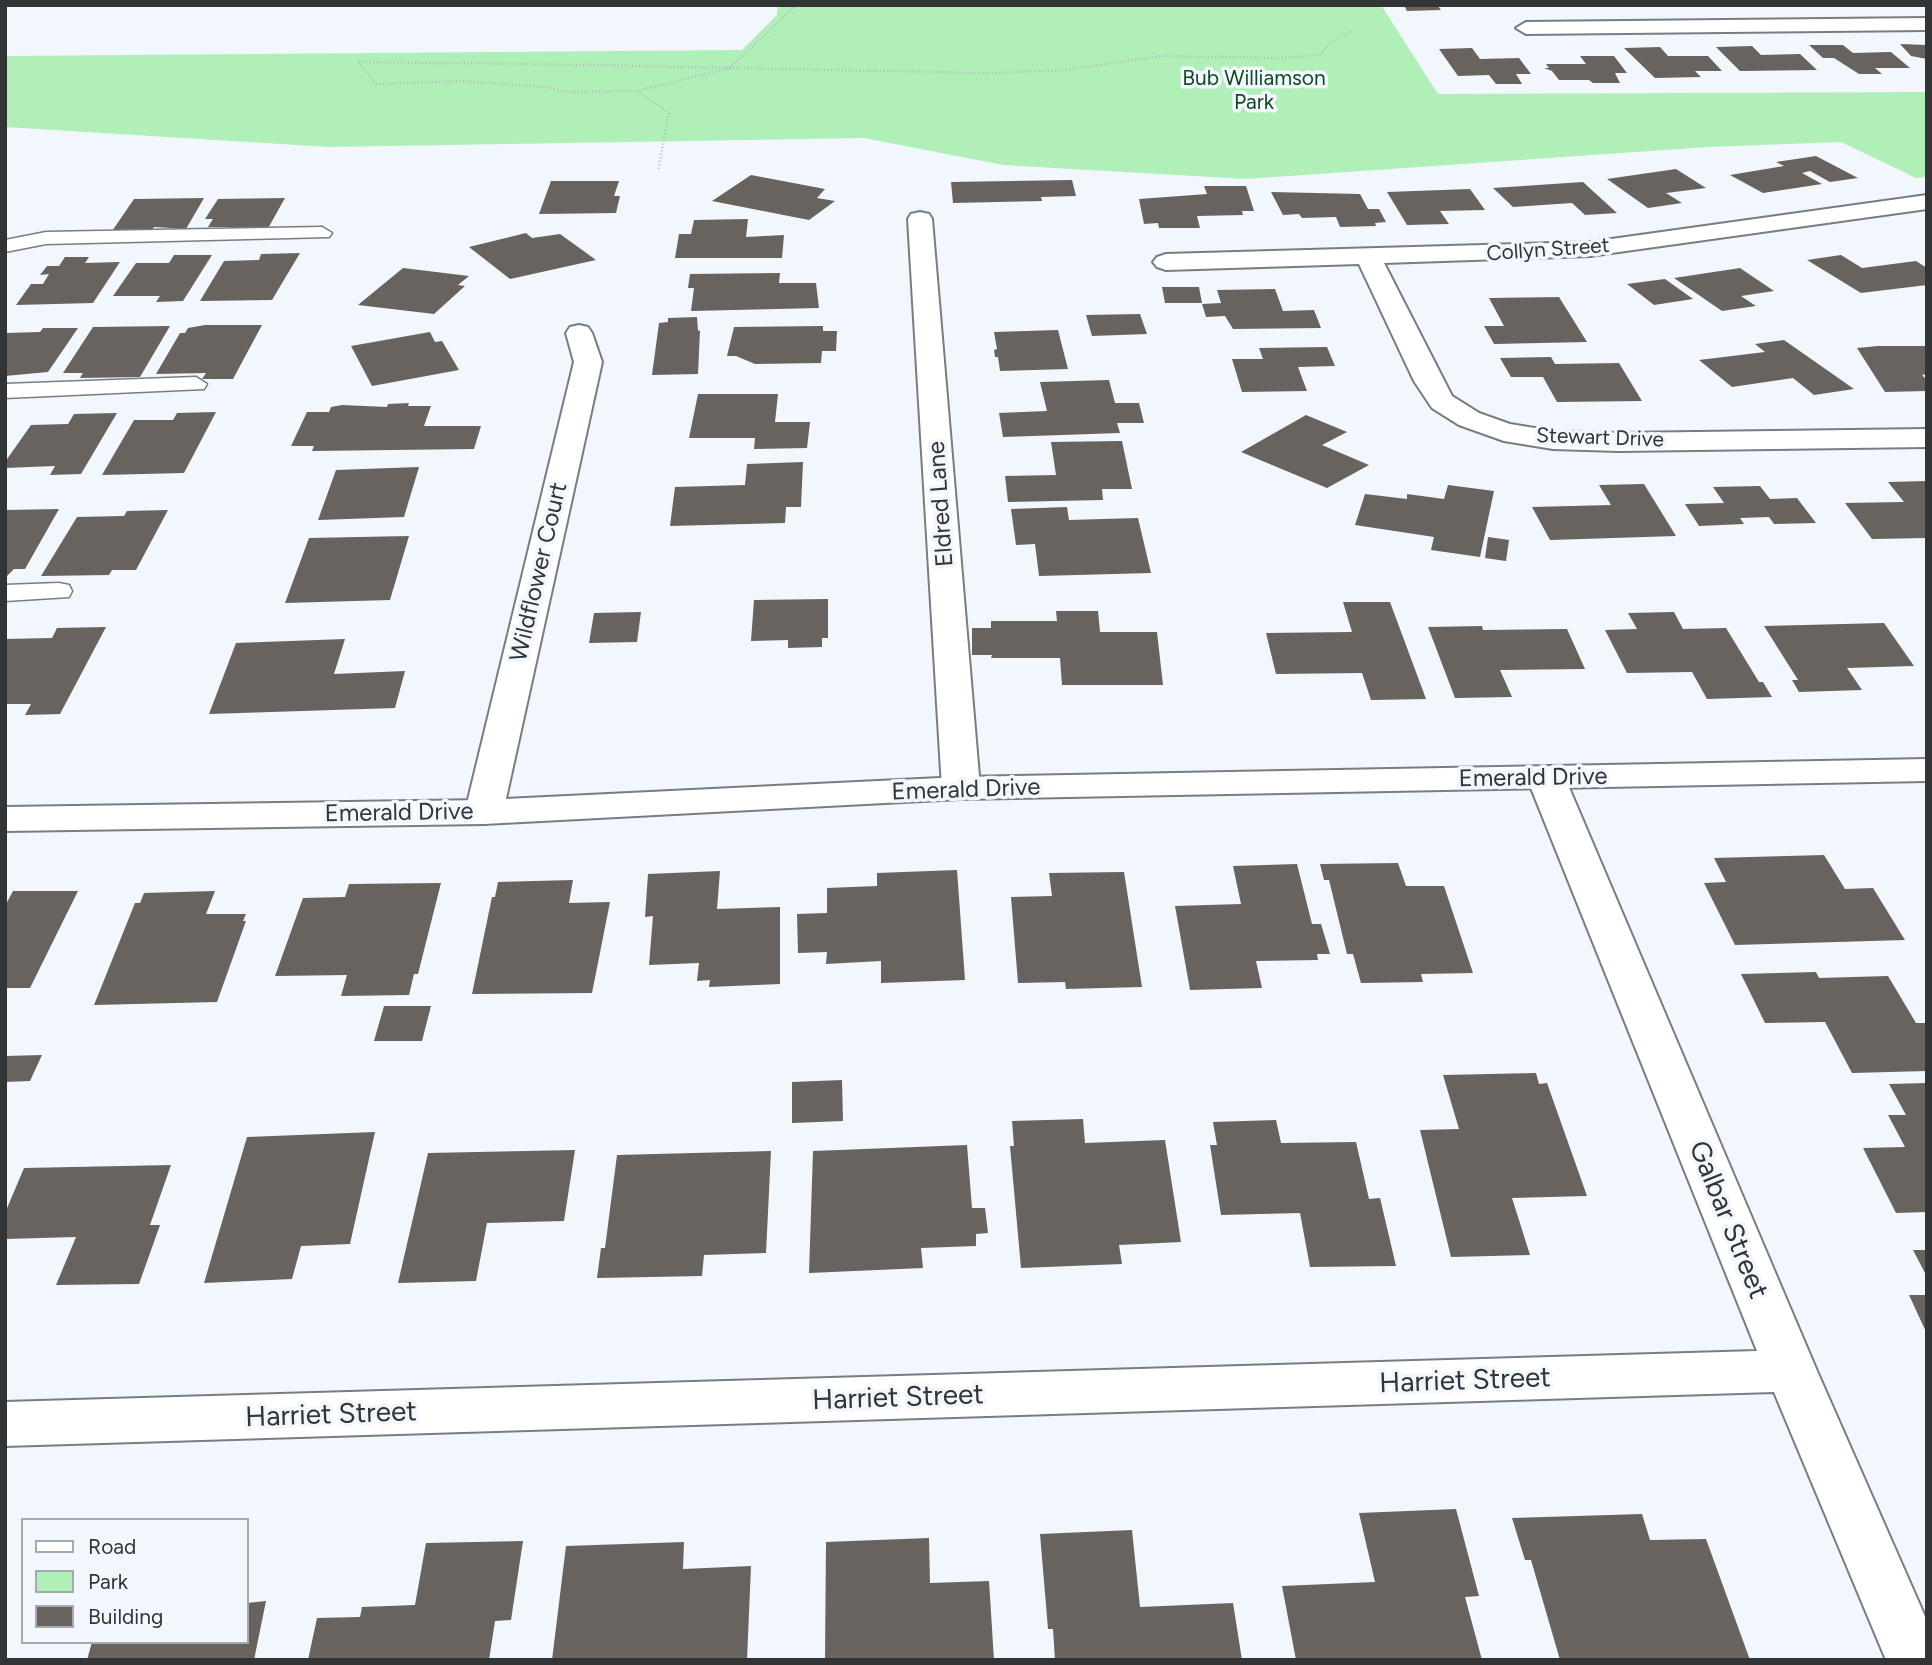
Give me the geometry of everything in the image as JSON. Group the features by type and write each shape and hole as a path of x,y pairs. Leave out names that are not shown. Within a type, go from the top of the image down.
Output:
{"street":[{"path":"1526,28 1927,24"},
{"name":"Collyn Street","path":"1166,261 1369,258 1590,249 1927,202"},
{"name":"Eldred Lane","path":"920,219 961,788"},
{"name":"Stewart Drive","path":"1369,258 1428,381 1442,402 1469,419 1504,432 1553,440 1619,442 1927,438"},
{"name":"Wildflower Court","path":"484,812 588,362 579,333"},
{"name":"Emerald Drive","path":"5,819 484,812 961,788 1927,770"},
{"name":"Galbar Street","path":"1546,778 1791,1371 1915,1660"},
{"name":"Harriet Street","path":"5,1424 1791,1371"}],"lane":[{"path":"5,246 46,238 322,233"},
{"path":"5,391 196,384"},
{"path":"5,593 59,591"}],"path":[{"path":"796,5 730,68 637,91 566,92 546,87 461,81 376,84 359,62 730,68 987,73 1065,70 1160,56 1278,58 1320,55 1331,42 1351,31"},
{"path":"637,91 669,113 658,171"}],"green space":[{"name":"Bub Williamson Park","path":"778,5 1381,5 1438,94 1927,92 1927,177 1916,178 1841,142 1708,147 1246,179 1003,165 864,138 329,147 5,127 5,56 742,50 777,15"}],"building":[{"path":"1404,5 1437,5 1441,10 1407,11"},
{"path":"1900,44 1927,45 1927,59 1911,56"},
{"path":"1809,45 1843,45 1853,53 1891,52 1910,68 1875,68 1882,74 1859,74 1834,58 1823,58"},
{"path":"1752,46 1761,55 1800,54 1817,70 1740,71 1716,47"},
{"path":"1660,47 1668,56 1708,56 1722,71 1695,71 1701,77 1655,78 1624,48"},
{"path":"1472,48 1480,59 1519,58 1531,74 1516,74 1522,84 1496,84 1489,75 1458,76 1439,49"},
{"path":"1580,56 1614,56 1627,73 1615,73 1620,83 1593,83 1589,80 1559,80 1552,71 1544,68 1549,68 1546,64 1586,64"},
{"path":"1816,156 1858,178 1830,182 1810,171 1802,173 1822,184 1763,193 1730,175 1784,166 1776,162"},
{"path":"1676,169 1706,188 1666,193 1682,203 1648,208 1607,179"},
{"path":"751,175 825,189 817,198 835,201 809,220 712,201"},
{"path":"1072,180 1076,196 1041,197 1042,201 953,203 951,182"},
{"path":"551,181 619,181 614,196 620,196 616,213 539,214"},
{"path":"1583,182 1617,213 1585,215 1572,203 1513,207 1493,188"},
{"path":"1204,186 1246,186 1254,211 1242,211 1243,215 1197,216 1200,228 1159,228 1158,223 1144,224 1139,199 1207,194"},
{"path":"1470,189 1485,210 1440,211 1449,224 1407,225 1387,192"},
{"path":"1271,192 1360,194 1368,209 1379,209 1386,222 1375,223 1376,226 1340,227 1336,217 1302,218 1299,214 1283,215"},
{"path":"204,198 186,229 154,227 150,233 110,234 134,199"},
{"path":"285,198 266,232 227,232 231,227 208,227 213,219 205,219 218,199"},
{"path":"748,219 746,237 784,235 782,258 675,258 679,234 691,234 694,220"},
{"path":"526,233 532,238 560,234 596,260 510,279 469,247"},
{"path":"300,253 272,300 200,301 224,261 259,260 261,254"},
{"path":"174,255 212,255 183,301 156,302 160,296 113,296 136,263 169,263"},
{"path":"1841,255 1862,268 1916,261 1927,268 1927,285 1861,293 1807,260"},
{"path":"65,257 89,257 85,263 120,262 93,303 16,305 31,284 43,284 49,274 40,275 47,266 59,266"},
{"path":"403,268 469,276 458,285 465,286 434,314 358,305"},
{"path":"1740,268 1774,291 1741,296 1756,306 1722,311 1674,278"},
{"path":"780,273 779,283 816,283 819,308 691,311 694,288 688,288 690,274"},
{"path":"1665,279 1693,299 1654,305 1627,284"},
{"path":"1162,287 1199,287 1202,303 1165,303"},
{"path":"1275,289 1283,311 1314,310 1321,328 1233,329 1225,316 1206,317 1202,304 1221,303 1217,290"},
{"path":"1559,297 1587,342 1494,344 1484,326 1504,326 1489,298"},
{"path":"1140,314 1147,334 1092,336 1086,315"},
{"path":"697,317 698,331 700,330 698,374 652,375 659,323 668,322 668,318"},
{"path":"205,325 262,325 233,379 202,379 206,373 156,374 180,333 185,333 188,328"},
{"path":"170,326 140,377 80,378 83,373 63,373 93,327"},
{"path":"823,326 823,331 837,331 836,351 822,351 821,363 755,364 736,356 727,356 734,327"},
{"path":"43,328 78,328 48,372 5,376 5,333 40,332"},
{"path":"1058,330 1068,369 1000,371 998,357 995,357 994,350 997,349 994,332"},
{"path":"430,332 435,342 442,341 459,370 372,386 351,346"},
{"path":"1784,340 1854,389 1814,395 1793,378 1732,387 1699,360 1765,352 1755,344"},
{"path":"1927,346 1927,374 1922,375 1927,380 1927,391 1885,392 1857,348"},
{"path":"1327,347 1335,366 1298,367 1307,391 1242,392 1232,359 1263,359 1259,348"},
{"path":"1551,357 1555,364 1619,363 1642,401 1557,402 1543,377 1511,377 1500,358"},
{"path":"1109,380 1115,403 1139,403 1144,423 1117,423 1120,433 1003,437 999,413 1047,411 1040,382"},
{"path":"698,394 778,394 775,422 810,422 807,448 754,449 755,438 689,438"},
{"path":"409,403 408,406 431,406 424,426 481,426 474,449 312,451 314,446 291,446 307,412 329,412 331,407 342,405 387,407 388,404"},
{"path":"216,412 184,473 102,475 134,420 173,420 177,413"},
{"path":"117,413 81,474 50,475 55,466 5,468 5,462 31,425 68,424 74,414"},
{"path":"1306,415 1347,432 1322,445 1369,465 1327,488 1241,452"},
{"path":"1122,441 1132,489 1102,489 1103,500 1008,502 1005,476 1056,475 1051,442"},
{"path":"803,462 801,507 786,507 785,523 670,526 675,487 745,485 747,464"},
{"path":"419,467 404,517 318,520 336,470"},
{"path":"1927,481 1927,538 1872,539 1845,503 1904,502 1888,482"},
{"path":"1644,484 1676,536 1550,540 1532,507 1611,505 1599,485"},
{"path":"1448,485 1494,491 1480,557 1431,550 1434,537 1355,525 1365,494 1407,499 1407,494 1444,499"},
{"path":"1760,486 1770,499 1797,498 1816,523 1774,524 1769,517 1740,518 1744,524 1699,526 1685,504 1724,503 1713,487"},
{"path":"1067,507 1069,520 1138,518 1151,573 1039,576 1035,544 1016,545 1011,509"},
{"path":"59,509 25,569 14,569 5,578 5,510"},
{"path":"168,510 136,570 112,570 109,575 41,576 77,517 124,516 127,511"},
{"path":"409,536 390,600 285,603 309,538"},
{"path":"1488,537 1509,540 1506,561 1485,558"},
{"path":"828,599 828,638 822,638 822,647 788,648 788,640 751,641 754,600"},
{"path":"1343,602 1390,602 1426,699 1371,700 1362,673 1276,674 1266,633 1352,632"},
{"path":"1056,611 1098,611 1100,632 1157,632 1163,685 1062,685 1060,658 991,658 992,655 972,655 972,628 991,628 991,621 1057,621"},
{"path":"641,612 637,642 589,643 594,613"},
{"path":"1674,612 1683,629 1726,628 1759,682 1763,682 1772,697 1707,699 1692,672 1627,673 1605,630 1637,629 1628,613"},
{"path":"1884,623 1914,666 1847,668 1862,690 1799,692 1792,680 1798,680 1764,626"},
{"path":"1482,626 1483,630 1567,629 1585,669 1500,670 1512,697 1455,698 1428,627"},
{"path":"106,627 60,714 25,715 31,704 5,704 5,639 52,638 57,628"},
{"path":"345,639 334,674 405,671 395,708 209,714 236,643"},
{"path":"1824,855 1845,889 1873,888 1905,940 1735,945 1704,883 1726,882 1714,858"},
{"path":"1398,863 1406,886 1444,886 1473,973 1421,974 1423,982 1361,983 1353,954 1347,954 1329,880 1324,880 1320,864"},
{"path":"1297,864 1312,924 1321,924 1330,954 1317,954 1318,960 1256,961 1262,988 1190,990 1175,906 1241,904 1233,866"},
{"path":"957,870 965,980 881,983 881,961 826,964 827,952 798,953 797,914 827,913 827,888 877,886 877,873"},
{"path":"720,871 717,909 780,907 780,984 709,987 710,980 697,981 699,963 649,965 653,916 645,917 648,874"},
{"path":"1124,872 1142,987 1066,989 1065,982 1018,983 1011,897 1052,896 1049,873"},
{"path":"573,880 569,903 610,902 592,993 472,994 492,897 495,897 498,882"},
{"path":"441,883 418,974 414,974 409,995 341,996 347,975 275,976 303,898 345,897 349,884"},
{"path":"13,891 78,891 30,988 5,988 5,906"},
{"path":"215,891 206,914 246,914 243,921 246,921 217,1002 94,1005 135,903 140,903 144,893"},
{"path":"1816,972 1819,978 1888,976 1916,1023 1927,1023 1927,1071 1852,1073 1825,1022 1765,1023 1741,974"},
{"path":"384,1006 431,1006 422,1041 374,1041"},
{"path":"42,1055 30,1081 5,1082 5,1056"},
{"path":"1536,1073 1539,1084 1547,1083 1587,1196 1512,1198 1530,1255 1451,1257 1420,1130 1459,1129 1443,1075"},
{"path":"842,1080 843,1121 792,1123 792,1082"},
{"path":"1927,1083 1927,1212 1896,1213 1863,1148 1905,1147 1888,1115 1906,1115 1889,1084"},
{"path":"1083,1119 1085,1143 1165,1140 1181,1242 1119,1245 1122,1264 1021,1268 1010,1146 1014,1146 1012,1121"},
{"path":"1276,1120 1281,1143 1356,1142 1369,1199 1380,1198 1396,1266 1310,1267 1300,1213 1221,1215 1210,1145 1217,1145 1213,1122"},
{"path":"375,1132 350,1244 301,1246 292,1279 204,1283 247,1137"},
{"path":"967,1145 972,1208 985,1208 988,1233 976,1234 976,1246 921,1248 923,1268 809,1273 813,1151"},
{"path":"575,1150 564,1221 487,1223 476,1281 398,1283 428,1153"},
{"path":"771,1151 766,1253 704,1255 702,1276 597,1278 601,1248 605,1248 617,1155"},
{"path":"171,1165 150,1225 160,1225 139,1284 56,1285 76,1237 5,1239 5,1213 24,1168"},
{"path":"1913,1250 1927,1250 1927,1277"},
{"path":"1909,1295 1927,1295 1927,1334"},
{"path":"1456,1509 1479,1596 1465,1597 1482,1660 1296,1660 1282,1586 1375,1582 1359,1513"},
{"path":"1642,1514 1650,1540 1706,1539 1750,1660 1560,1660 1531,1560 1525,1560 1512,1518"},
{"path":"1132,1530 1140,1607 1233,1603 1242,1660 1055,1660 1053,1629 1048,1629 1040,1534"},
{"path":"929,1538 930,1583 989,1581 994,1660 825,1660 826,1542"},
{"path":"523,1541 511,1620 495,1621 489,1660 308,1660 317,1618 360,1617 362,1607 415,1605 426,1543"},
{"path":"684,1542 683,1569 751,1566 747,1660 552,1660 566,1546"},
{"path":"266,1601 254,1660 87,1660 91,1644 248,1644 248,1603"}]}
